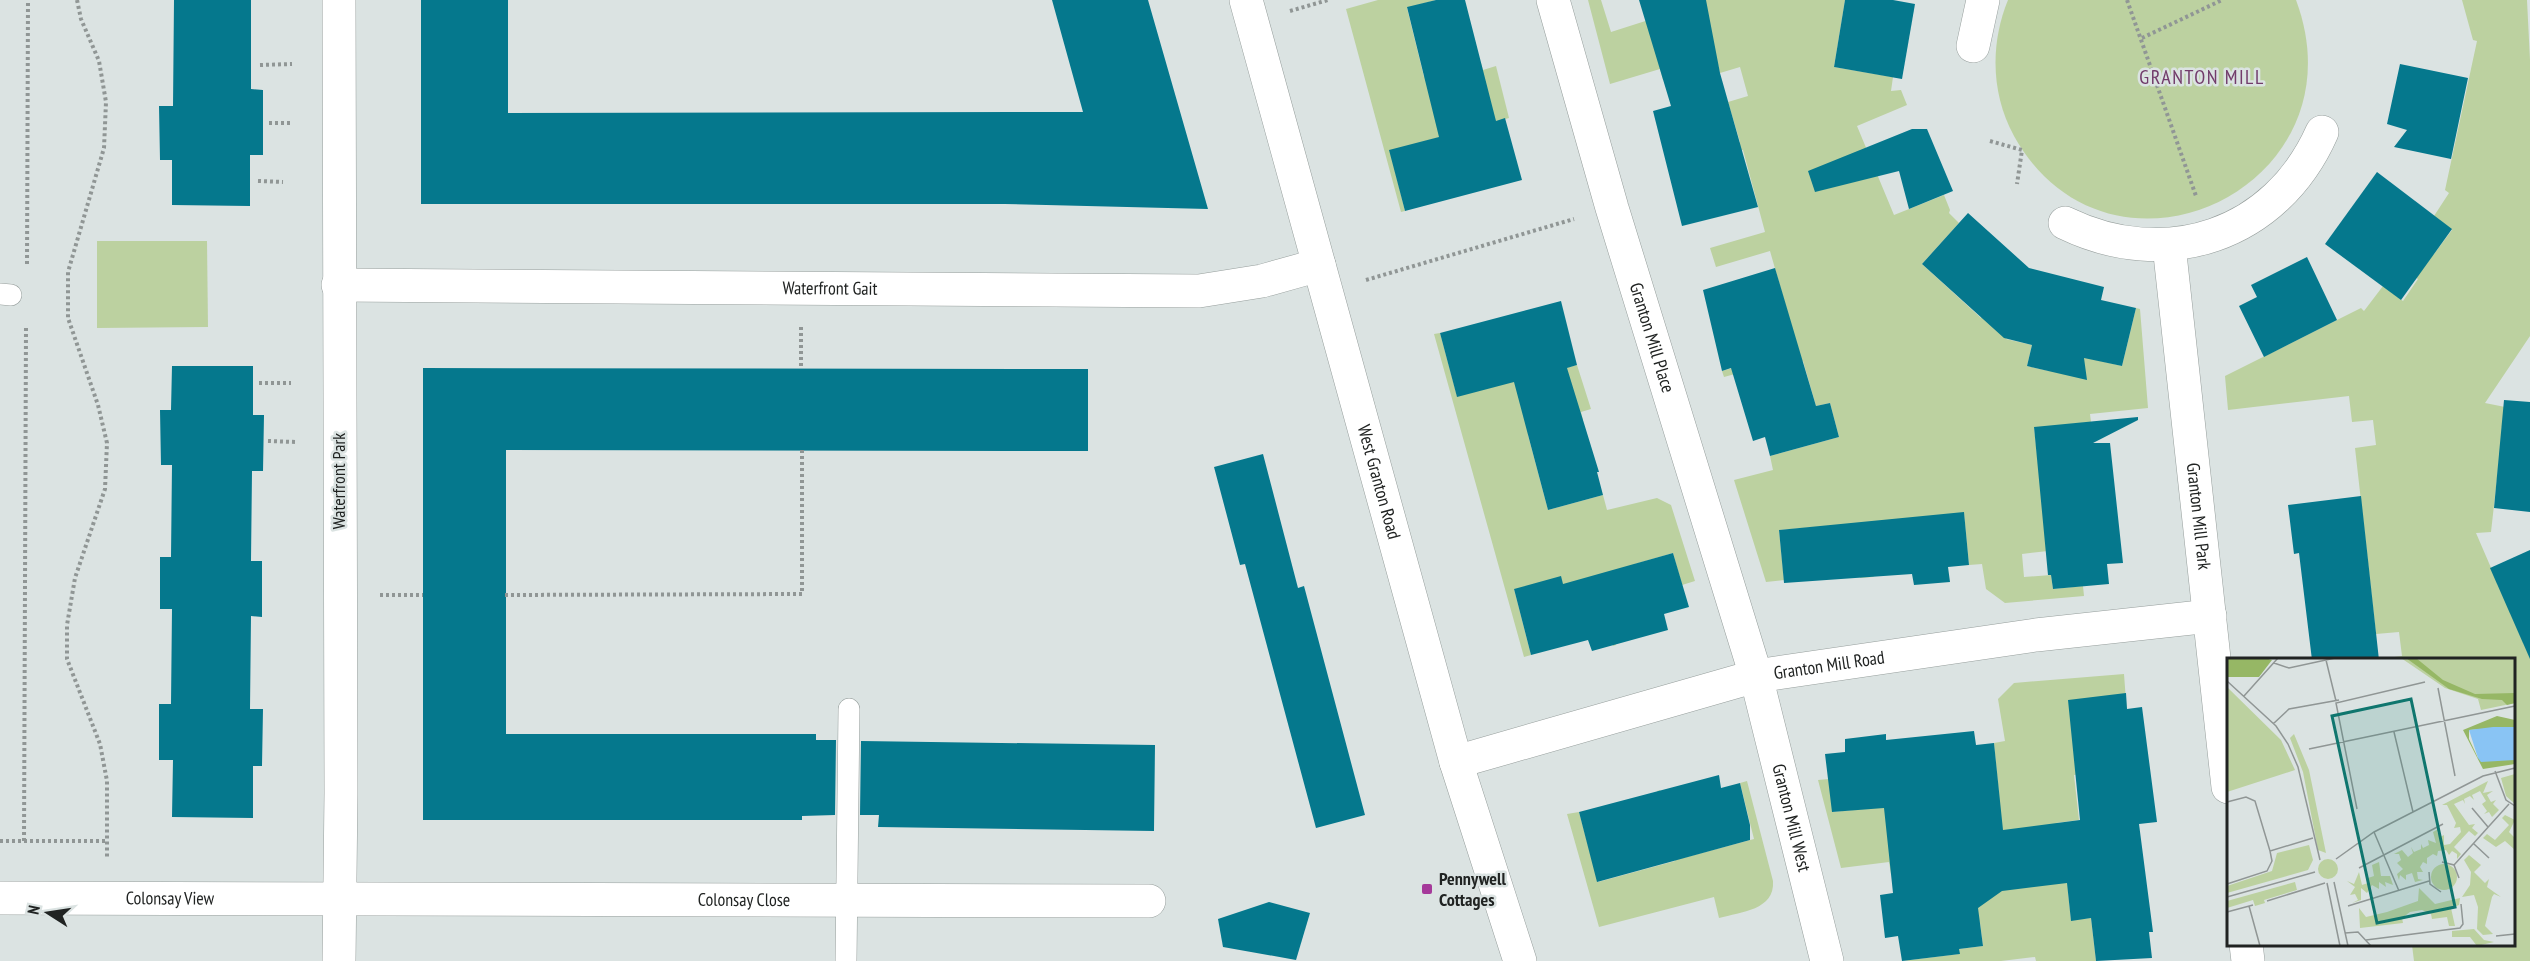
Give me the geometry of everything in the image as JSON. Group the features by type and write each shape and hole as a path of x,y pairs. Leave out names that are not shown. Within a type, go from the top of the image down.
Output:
{"street":[{"name":"Waterfront Park","path":"339,0 341,770 339,961"},
{"name":"West Granton Road","path":"1246,0 1456,762 1520,961"},
{"name":"Granton Mill Place","path":"1553,0 1612,208 1756,676"},
{"path":"1973,46 1975,27 1983,0"},
{"path":"2065,223 2098,237 2125,243 2169,245 2210,237 2241,223 2273,201 2302,168 2322,132"},
{"name":"Granton Mill Park","path":"2169,245 2227,770"},
{"name":"Waterfront Gait","path":"338,285 1199,291 1262,281 1323,278"},
{"name":"Granton Mill Road","path":"1456,762 1756,676 2036,635 2210,616"},
{"name":"Granton Mill West","path":"1756,676 1827,961"},
{"name":"Colonsay View","path":"0,898 339,900"},
{"name":"Colonsay Close","path":"339,900 1149,901"},
{"path":"2246,946 2248,961"}],"lane":[{"path":"846,961 849,709"}],"path":[{"path":"27,274 28,0"},
{"path":"77,0 81,19 99,61 106,102 104,148 68,272 68,318 98,405 107,443 105,489 75,578 67,625 67,659 100,744 107,781 105,898"},
{"path":"2127,0 2210,237"},
{"path":"2142,38 2222,0"},
{"path":"260,65 292,64"},
{"path":"269,123 292,123"},
{"path":"1990,141 2022,150 2017,184"},
{"path":"258,181 283,182"},
{"path":"1323,278 1612,208"},
{"path":"24,841 27,320"},
{"path":"259,383 291,383"},
{"path":"268,441 296,442"},
{"path":"505,595 802,594 802,450"},
{"path":"0,841 107,842"}],"green space":[{"path":"1378,0 1436,0 1407,8 1424,77 1481,63 1483,70 1496,66 1509,118 1390,151 1405,211 1401,212 1346,9"},
{"path":"1588,0 1601,0 1611,32 1683,9 1681,0 1845,0 1834,67 1893,77 1891,91 1901,90 1907,105 1857,126 1894,215 1944,195 1949,213 1959,223 1922,264 1981,318 2018,276 2021,311 2006,339 2032,345 2027,366 2049,371 2054,350 2122,366 2136,308 2140,309 2148,408 2090,414 2091,422 2034,428 2048,551 2022,554 2024,577 2051,575 2053,589 2083,586 2084,596 2005,603 1986,589 1982,564 1969,565 1964,513 1873,577 1860,578 1855,524 1779,530 1784,580 1766,582 1734,480 1773,470 1770,456 1839,437 1830,403 1816,406 1803,361 1748,376 1746,371 1724,377 1722,371 1798,349 1770,251 1716,267 1710,248 1765,232 1743,150 1688,165 1685,157 1740,142 1728,102 1748,96 1740,67 1720,73 1718,65 1663,80 1660,69 1610,84"},
{"path":"2008,0 2296,0 2308,67 2295,125 2263,171 2217,203 2163,218 2108,213 2056,187 2014,136 2006,120 1997,86 1996,51 2002,17"},
{"path":"2462,0 2527,0 2530,60 2530,336 2485,403 2505,407 2491,532 2476,533 2530,658 2530,961 2414,961 2412,946 2515,946 2515,658 2387,658 2402,656 2399,632 2376,634 2355,448 2376,445 2373,420 2352,422 2349,396 2228,410 2225,376 2361,308 2364,311 2383,286 2403,301 2418,279 2398,265 2434,254 2452,230 2434,216 2449,193 2445,190 2477,41 2473,40"},
{"path":"97,241 207,241 208,327 97,328"},
{"path":"1440,333 1457,396 1577,365 1591,409 1581,412 1583,420 1528,435 1548,510 1603,495 1607,510 1657,498 1671,505 1695,581 1682,585 1673,553 1635,564 1611,630 1616,645 1613,646 1595,578 1563,586 1514,589 1531,655 1524,657 1434,334"},
{"path":"2124,674 2131,768 2074,775 2079,820 2056,823 2144,882 2068,891 2071,920 2091,918 2096,961 2036,961 2035,957 2001,961 1902,961 1959,954 1959,949 1983,946 1980,923 1948,866 1891,874 1889,862 1841,868 1818,780 1829,779 1833,812 1999,795 1994,743 2005,741 1998,699 2014,683"},
{"path":"1747,781 1773,881 1772,891 1763,904 1719,918 1714,897 1599,927 1567,814 1579,812 1598,882 1675,861 1657,791 1660,790 1683,858 1754,839 1740,783"}],"building":[{"path":"174,0 251,0 251,89 263,90 263,155 250,155 250,206 172,205 172,160 160,160 159,106 173,106"},
{"path":"421,0 508,0 508,113 1083,112 1052,0 1148,0 1208,209 1005,204 421,204"},
{"path":"1436,0 1465,0 1496,121 1505,118 1522,180 1405,211 1389,150 1439,137 1407,7"},
{"path":"1639,0 1706,0 1720,73 1758,207 1682,226 1653,111 1671,106"},
{"path":"1845,0 1893,0 1915,4 1902,79 1834,67"},
{"path":"2400,64 2468,78 2451,159 2394,147 2407,130 2387,124"},
{"path":"1912,129 1927,129 1953,191 1909,209 1899,171 1815,192 1808,171"},
{"path":"2377,172 2452,229 2401,300 2325,244"},
{"path":"1968,213 2029,268 2104,287 2101,300 2136,308 2122,366 2084,358 2087,380 2027,366 2032,345 2004,338 1922,264"},
{"path":"2307,257 2337,320 2264,357 2239,306 2257,297 2251,285"},
{"path":"1775,268 1816,406 1830,403 1839,437 1770,456 1765,437 1753,441 1731,368 1722,371 1703,290"},
{"path":"1561,301 1577,365 1567,368 1599,472 1597,472 1603,495 1548,510 1514,382 1457,397 1440,333"},
{"path":"172,366 253,366 253,415 264,415 263,471 252,471 251,561 262,561 262,617 251,616 250,709 263,709 262,766 253,766 253,818 172,817 173,760 159,760 159,704 171,704 172,609 160,609 160,557 171,557 172,465 161,465 160,410 171,410"},
{"path":"423,368 1088,369 1088,451 506,450 506,734 816,734 816,740 836,740 835,815 802,816 802,820 423,820"},
{"path":"2504,400 2530,402 2530,512 2494,508"},
{"path":"2138,417 2138,420 2093,443 2110,443 2123,563 2107,564 2109,584 2053,589 2051,575 2048,575 2034,427"},
{"path":"1263,454 1298,588 1304,586 1365,815 1316,828 1245,564 1240,565 1214,467"},
{"path":"2361,496 2379,658 2312,658 2299,553 2294,554 2288,505"},
{"path":"1964,512 1969,565 1948,567 1950,582 1914,585 1912,574 1784,583 1779,530"},
{"path":"2530,550 2530,659 2490,568"},
{"path":"1673,553 1689,607 1664,614 1668,630 1592,651 1588,640 1531,655 1514,589 1561,576 1563,584"},
{"path":"2126,693 2127,709 2142,707 2157,822 2139,824 2153,932 2149,932 2152,958 2096,961 2091,918 2071,921 2067,883 2002,891 1978,908 1983,946 1959,949 1960,954 1902,961 1898,936 1885,938 1880,895 1893,893 1884,808 1832,812 1825,754 1845,752 1845,739 1886,734 1886,740 1974,731 1976,745 1994,743 2003,830 2080,820 2068,700"},
{"path":"861,741 1155,745 1154,831 878,827 879,815 860,815"},
{"path":"1719,775 1721,788 1740,783 1750,825 1750,840 1597,882 1579,812"},
{"path":"1269,902 1310,913 1296,960 1223,947 1218,919"}],"place":[{"name":"Pennywell Cottages","path":"1427,889"}],"district":[{"name":"GRANTON MILL","path":"2202,77"}]}
